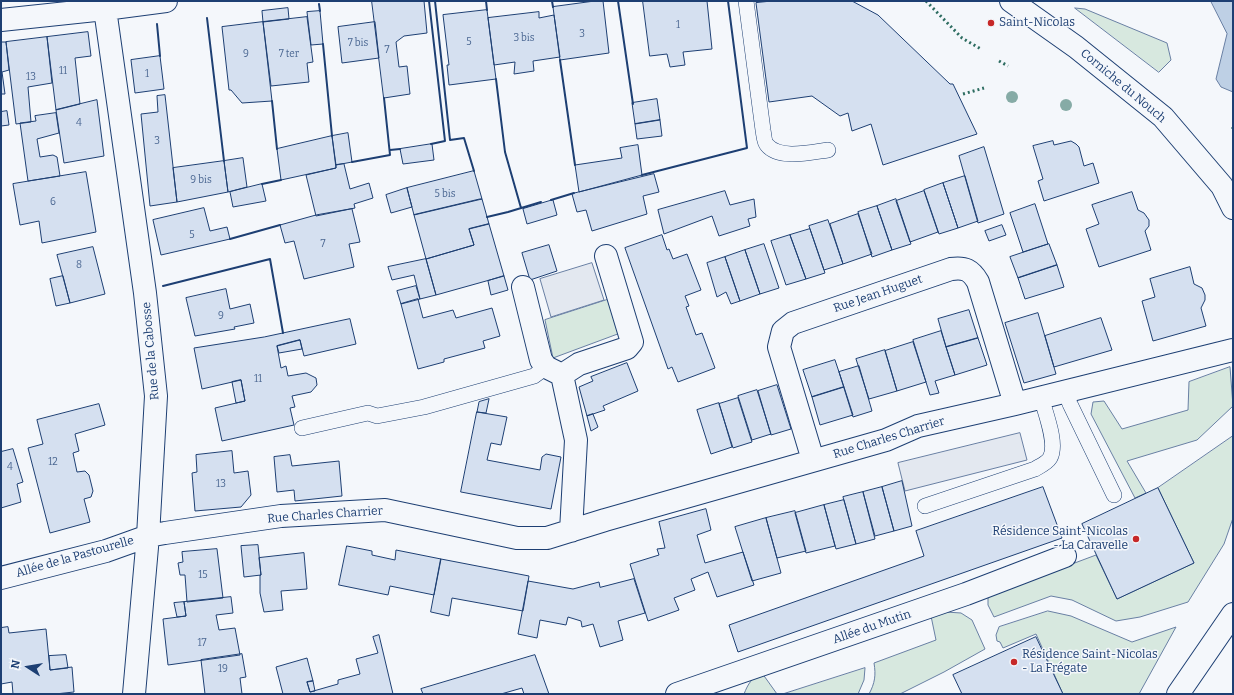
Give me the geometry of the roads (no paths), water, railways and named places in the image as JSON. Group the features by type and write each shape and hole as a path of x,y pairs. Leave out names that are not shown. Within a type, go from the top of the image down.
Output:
{"street":[{"path":"1,20 100,7 166,1"},
{"name":"Corniche du Nouch","path":"1011,1 1076,48 1163,117 1222,186 1233,208"},
{"name":"Rue de la Cabosse","path":"100,7 145,292 156,396 148,536 134,694"},
{"path":"554,371 627,348 632,342 606,256"},
{"name":"Rue Jean Huguet","path":"813,460 779,347 783,331 787,326 793,323 951,269 959,268 968,270 973,274 978,282 1015,404"},
{"path":"524,287 541,360 554,371 576,440 571,530"},
{"name":"Rue Charles Charrier","path":"148,536 166,532 281,516 384,510 517,538 547,538 886,440 918,426 1015,404 1233,350"},
{"name":"Allée de la Pastourelle","path":"1,578 106,551 148,536"},
{"name":"Allée du Mutin","path":"677,694 708,689 966,594 1064,556"},
{"path":"1178,694 1233,614"}],"lane":[{"path":"746,1 762,130 766,145 774,152 786,154 828,150"},
{"path":"302,428 368,413 377,416 424,406 554,371"},
{"path":"1065,391 1114,495"},
{"path":"925,506 1035,469 1050,458 1052,440 1041,397"}],"water":[{"path":"1211,1 1233,1 1233,92 1221,87 1216,79 1227,34"}],"place":[{"name":"Saint-Nicolas","path":"991,23"},
{"name":"Résidence Saint-Nicolas - La Caravelle","path":"1136,539"},
{"name":"Résidence Saint-Nicolas - La Frégate","path":"1014,662"}]}
